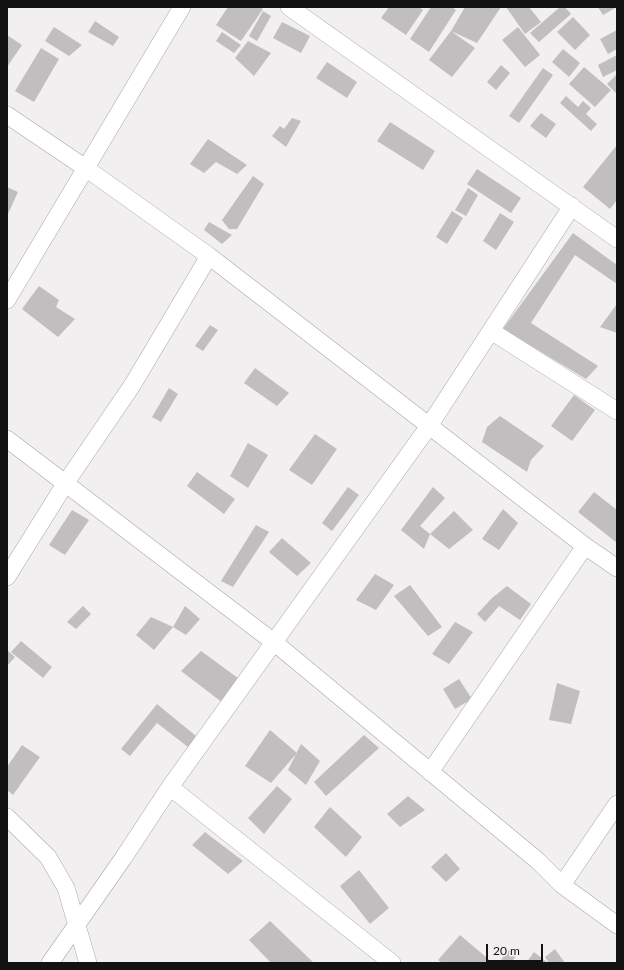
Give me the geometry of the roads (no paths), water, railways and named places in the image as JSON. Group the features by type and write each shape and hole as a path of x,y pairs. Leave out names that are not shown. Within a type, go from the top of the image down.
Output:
{"street":[{"path":"7,300 87,169 182,7"},
{"path":"289,7 617,239"},
{"path":"7,115 87,169 209,256 585,546 617,568"},
{"path":"50,963 124,857 170,787 275,643 429,426 572,206"},
{"path":"7,577 65,484 133,384 209,256"},
{"path":"491,331 617,411"},
{"path":"7,439 275,643 538,861 562,885 617,925"},
{"path":"430,772 585,546"},
{"path":"170,787 392,963"},
{"path":"562,885 617,804"},
{"path":"7,817 48,858 66,888 88,963"}]}
